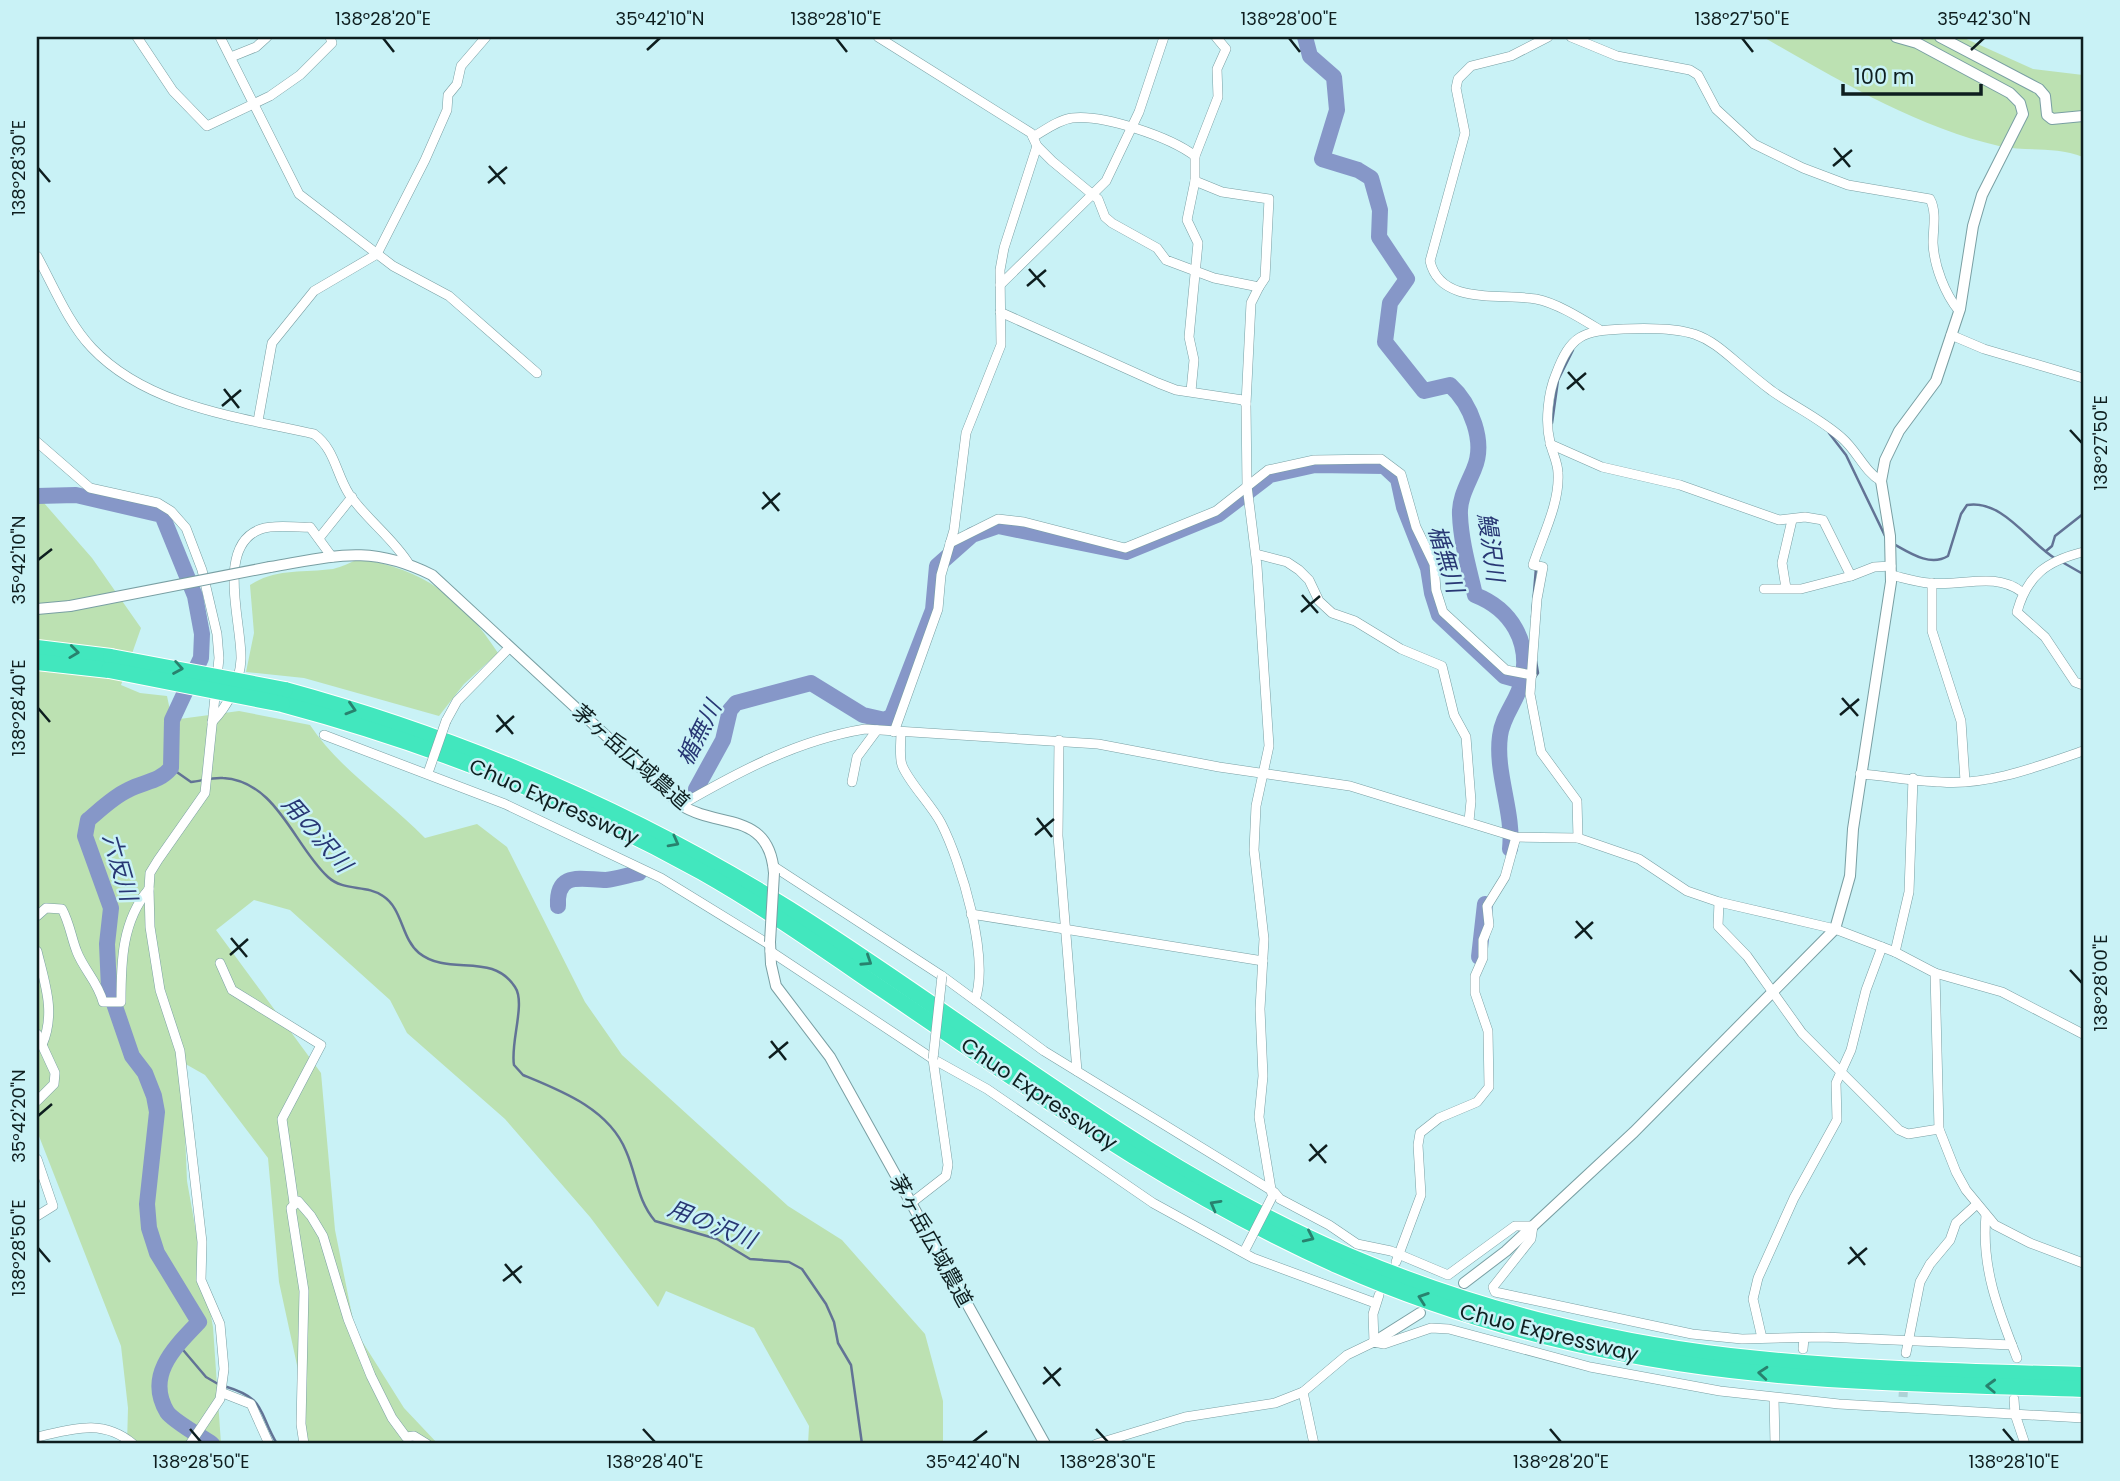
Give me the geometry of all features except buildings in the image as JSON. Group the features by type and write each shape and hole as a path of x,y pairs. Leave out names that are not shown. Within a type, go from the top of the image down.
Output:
{"highway":[{"name":"Chuo Expressway","path":"37,648 283,697 452,743 557,785 625,817 789,910 1060,1092 1190,1175 1350,1256 1467,1298 1640,1343 1760,1359 1918,1370 2083,1375"},
{"name":"Chuo Expressway","path":"37,663 110,664"},
{"name":"Chuo Expressway","path":"283,697 482,768 631,835 704,873 782,921 1182,1188 1288,1243 1403,1292 1536,1334 1638,1356 1705,1366 1759,1373 1917,1383 2083,1389"}],"street":[{"path":"137,37 173,91 207,126 254,101 270,96 300,75 332,43 330,37"},
{"path":"220,37 299,194 377,254 449,296 537,373"},
{"path":"258,421 268,357 281,329 314,291 377,254 425,160 447,110 448,95 457,83 461,66 486,37"},
{"path":"878,37 1035,142 1092,194 1112,223 1157,248 1166,260 1214,278 1259,287"},
{"path":"1000,285 1106,181 1131,130 1164,37"},
{"path":"1191,391 1194,360 1189,337 1197,236 1187,220 1195,181 1195,156 1218,97 1217,69 1226,49 1216,37"},
{"path":"1548,37 1511,56 1471,66 1458,79 1456,88 1465,133 1447,188 1430,261 1438,279 1446,286 1488,297 1537,299 1600,330"},
{"path":"1571,37 1617,56 1690,70 1698,75 1716,109 1754,144 1803,168 1849,185 1930,199 1934,208 1935,255 1946,290 1959,311"},
{"path":"1464,1283 1533,1226 1634,1132 1775,993 1835,929 1850,876 1860,774 1891,570 1881,481 1890,444 1927,396 1951,335 1959,311 1973,226 1982,195 2021,120 2023,109 2011,93 1917,43 1896,37"},
{"path":"1940,37 2039,89 2045,96 2048,115 2052,119 2083,116"},
{"path":"231,57 263,38"},
{"path":"975,1000 979,990 978,965 970,896 942,825 901,763 897,732 938,609 966,433 1001,345 1000,285 1004,248 1035,142 1069,118 1095,118 1170,142 1195,156"},
{"path":"1195,181 1222,192 1269,199 1265,278 1251,303 1246,404 1247,486 1256,554 1269,746 1256,806 1254,840 1264,939 1259,1009 1263,1076 1259,1117 1261,1143 1273,1194 1244,1250"},
{"path":"37,256 83,338 110,364 170,398 314,434 322,440 352,497 400,548 410,564"},
{"path":"1000,312 1158,383 1243,401 1246,404"},
{"path":"1578,838 1577,801 1541,751 1531,679 1537,599 1543,567 1536,565 1559,471 1550,443 1548,420 1552,390 1564,356 1577,338 1600,330 1685,330 1708,338 1773,391 1834,431 1881,481"},
{"path":"1951,335 1984,349 2083,378"},
{"path":"37,442 90,488 158,503 171,511 186,528 211,597 217,634 219,658 206,786 198,807 177,828 150,873 149,888 150,927 160,990 180,1051 202,1242 201,1280 220,1324 224,1389 192,1443"},
{"path":"1550,443 1602,467 1680,485 1779,520 1805,517 1823,520 1851,576"},
{"path":"949,547 998,519 1024,522 1125,548 1216,511 1268,470 1314,460 1387,461 1401,474 1416,527 1434,564 1436,590 1443,612 1506,670 1531,679"},
{"path":"320,537 352,497"},
{"path":"1786,588 1782,564 1792,520"},
{"path":"212,722 228,704 239,668 234,569 243,542 263,528 310,527 320,537 332,557"},
{"path":"2083,552 2046,565 2022,592 2017,612 2045,637 2075,682 2083,685"},
{"path":"1256,554 1287,562 1299,570 1309,580 1319,601 1332,612 1355,621 1401,649 1442,666 1454,715 1466,737 1471,801 1469,821"},
{"name":"茅ヶ岳広域農道","path":"37,609 70,606 332,557 373,555 410,564 432,575 449,588 681,805 701,815 745,824 763,841 773,869 770,946 776,986 830,1057 1045,1444"},
{"path":"1764,589 1814,587 1874,567 1932,583 1991,580 2014,586 2022,592"},
{"path":"1932,583 1932,631 1961,721 1965,781"},
{"path":"428,772 446,721 457,701 510,647"},
{"path":"852,782 857,757 877,730"},
{"path":"681,805 760,761 830,735 877,730 1097,744 1264,774 1350,786 1516,837 1578,838 1639,859 1687,891 1719,902 1835,929 1895,952 1935,973 2002,992 2083,1034"},
{"path":"324,735 428,772 505,804 661,878 770,946 933,1059 987,1089 1153,1203 1244,1250 1377,1299 1374,1342"},
{"path":"1059,740 1058,836 1077,1071"},
{"path":"1860,774 1942,783 1965,781 2038,766 2083,751"},
{"path":"1895,952 1909,892 1913,778"},
{"path":"1398,1259 1421,1195 1418,1145 1420,1133 1439,1118 1477,1102 1489,1087 1488,1031 1475,993 1475,976 1483,958 1483,940 1489,925 1487,906 1505,877 1516,837"},
{"path":"773,869 942,976 1077,1071 1280,1199 1329,1225 1357,1244 1448,1275 1515,1226 1533,1226"},
{"path":"37,916 46,908 62,909 81,961 100,989 103,1002 121,1002 121,958 131,916 149,888"},
{"path":"1719,902 1718,926 1775,993 1802,1033 1839,1072 1899,1130 1908,1134 1939,1129"},
{"path":"971,914 1263,961"},
{"path":"1762,1338 1753,1299 1758,1278 1805,1175 1838,1121 1834,1096 1839,1072 1851,1050 1866,990 1882,947"},
{"path":"37,951 50,1004 49,1029 42,1045"},
{"path":"220,963 232,990 321,1045 282,1119 294,1203 291,1208 292,1225 304,1291 304,1444"},
{"path":"1935,973 1939,1129 1956,1172 1995,1225 2030,1244 2083,1263"},
{"path":"910,1204 946,1176 948,1165 933,1059 942,976"},
{"path":"37,1034 55,1073 54,1083 37,1101"},
{"path":"37,1159 53,1206 37,1216"},
{"path":"294,1203 302,1203 323,1236 348,1319 383,1402 406,1437 414,1436 427,1444"},
{"path":"1906,1353 1920,1282 1930,1264 1950,1240 1956,1223 1977,1204"},
{"path":"1986,1215 1988,1276 2017,1358"},
{"path":"1533,1226 1531,1239 1493,1287 1494,1292 1654,1328 1742,1339 1908,1340 2012,1345"},
{"path":"1096,1444 1185,1417 1275,1403 1303,1392 1347,1355 1374,1342 1420,1313"},
{"path":"1374,1342 1384,1345 1432,1328 1449,1329 1590,1367 1774,1398 1798,1401 1903,1402 2083,1418"},
{"path":"1802,1349 1804,1338"},
{"path":"224,1389 251,1404 269,1444"},
{"path":"1798,1401 1799,1390"},
{"path":"1303,1392 1314,1444"},
{"path":"1774,1398 1775,1444"},
{"path":"2014,1399 2015,1414 2025,1444"},
{"path":"37,1437 96,1427 115,1430 133,1444"}],"green space":[{"path":"1763,37 1962,37 2033,69 2083,75 2083,157 2062,151 1999,146 1937,127 1877,100"},
{"path":"37,495 92,558 141,628 121,685 140,693 167,696 172,720 239,711 310,725 349,770 425,838 477,824 507,847 585,1002 622,1055 788,1206 842,1240 925,1334 943,1401 943,1444 808,1444 809,1426 754,1328 666,1291 658,1307 590,1217 505,1119 407,1033 390,1000 290,910 254,900 216,930 321,1073 335,1230 355,1330 404,1408 438,1444 301,1444 305,1402 279,1282 268,1158 205,1075 182,1062 187,1181 213,1327 221,1444 127,1444 128,1408 121,1346 37,1131"},
{"path":"359,559 403,570 439,589 471,617 498,653 464,684 439,716 304,678 246,672 254,633 250,585 270,576 333,569"}],"waterway":[{"name":"鰻沢川","path":"1305,37 1310,56 1334,77 1337,110 1322,159 1358,170 1371,178 1380,210 1379,237 1407,279 1390,303 1385,342 1424,391 1450,385 1464,402 1474,424 1477,458 1460,509 1466,555 1475,595 1488,601 1508,618 1521,640 1524,653 1522,681 1500,736 1500,764 1511,835 1510,849"},
{"name":"楯無川","path":"1552,423 1558,380 1573,350"},
{"name":"楯無川","path":"1829,433 1846,455 1887,540"},
{"name":"楯無川","path":"696,789 723,740 730,710 736,703 811,683 863,715 885,720 892,716 933,610 937,566 972,535 998,526 1126,552 1219,514 1270,475 1315,465 1384,466 1398,479 1404,507 1428,568 1439,615 1504,676 1522,681"},
{"name":"六反川","path":"37,496 76,495 162,515 195,596 202,634 201,658 172,720 171,768 156,779 117,796 88,820 85,836 111,908 107,944 109,989 132,1056 145,1073 154,1096 157,1112 147,1204 149,1228 157,1253 199,1322 166,1362 159,1386 161,1399 170,1416 212,1444"},
{"name":"楯無川","path":"1892,543 1927,559 1948,556 1961,514 1967,505 1980,505 2004,515 2056,559"},
{"path":"2046,551 2052,546 2055,536 2083,514"},
{"name":"楯無川","path":"2062,562 2083,574"},
{"name":"楯無川","path":"1532,617 1536,568"},
{"name":"楯無川","path":"1535,677 1538,673 1536,661"},
{"name":"用の沢川","path":"171,768 191,782 223,778 242,782 257,790 271,802 328,877 341,885 376,892 390,902 409,940 419,953 431,960 482,967 506,976 515,987 519,1003 514,1065 523,1075 583,1103 608,1124 626,1151 641,1196 655,1221 717,1239 750,1259 789,1262 802,1269 826,1304 834,1322 838,1343 851,1365 862,1444"},
{"name":"楯無川","path":"558,906 561,887 566,882 580,879 606,880 639,873"},
{"name":"鰻沢川","path":"1479,957 1485,904"},
{"path":"178,1344 206,1377 218,1384"},
{"path":"224,1386 254,1401 277,1444"}],"tunnel":[{"path":"1903,1397 1906,1353"}]}
